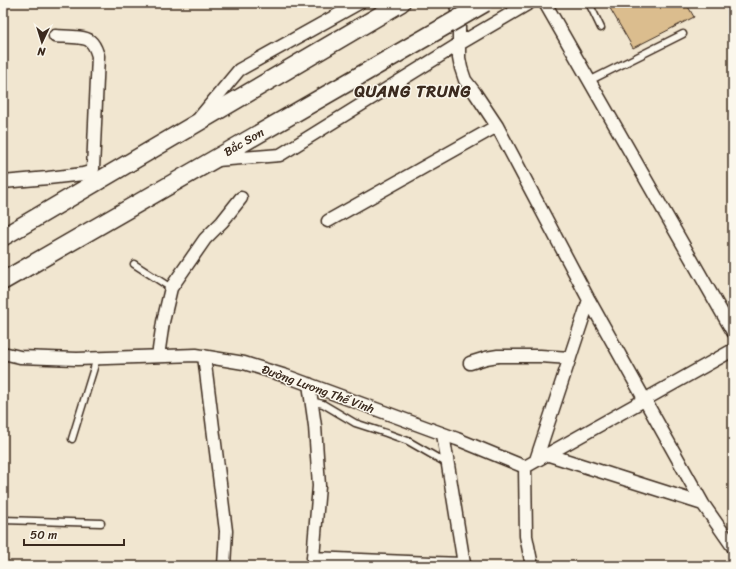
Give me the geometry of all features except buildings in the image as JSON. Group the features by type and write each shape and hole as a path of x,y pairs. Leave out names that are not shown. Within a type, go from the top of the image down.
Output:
{"main road":[{"path":"3,237 401,3"},
{"name":"Bắc Sơn","path":"3,281 485,3"}],"street":[{"path":"194,125 238,70 359,3"},
{"path":"456,3 459,25 461,68 465,80 497,126 589,300 703,504 733,547"},
{"path":"211,161 280,155 459,44 529,3"},
{"path":"545,3 733,332"},
{"path":"3,182 83,174 90,172 93,169 98,56 95,47 86,39 55,36"},
{"path":"328,221 497,126"},
{"path":"158,356 163,322 171,288 205,239 222,222 241,198"},
{"path":"541,457 570,358 589,300"},
{"path":"532,566 526,536 525,467 733,350"},
{"name":"Đường Lương Thế Vinh","path":"3,353 20,357 76,359 196,355 244,363 309,384 443,434 525,467"},
{"path":"204,356 226,531 224,566"},
{"path":"470,363 498,356 570,358"},
{"path":"309,384 315,426 319,486 313,562 432,563 465,565 443,434"},
{"path":"541,457 703,504"}],"lane":[{"path":"589,3 601,28"},
{"path":"589,81 682,34"},
{"path":"134,264 171,288"},
{"path":"72,439 97,358"},
{"path":"311,401 322,404 355,422 408,441 448,464"},
{"path":"3,520 101,523"}],"district":[{"name":"QUANG TRUNG","path":"413,91"}]}
